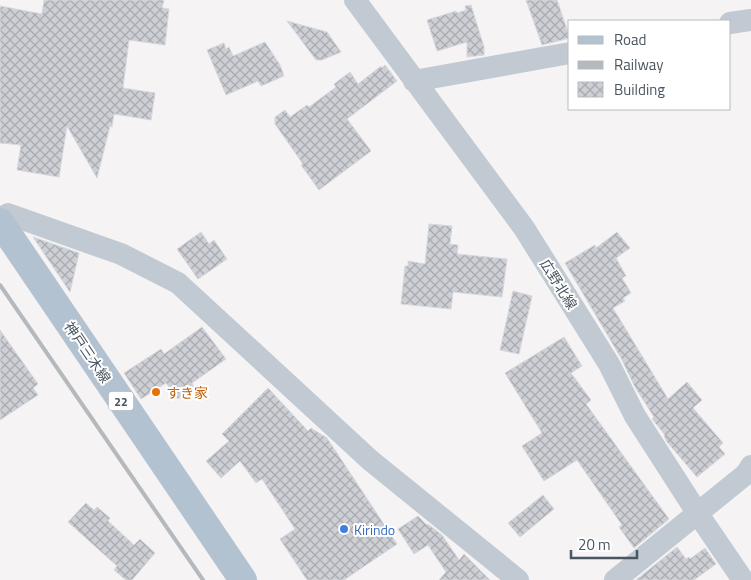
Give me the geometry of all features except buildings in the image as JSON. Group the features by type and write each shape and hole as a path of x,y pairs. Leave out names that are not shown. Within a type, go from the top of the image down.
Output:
{"main road":[{"name":"神戸三木線","path":"0,221 243,580"}],"street":[{"name":"広野北線","path":"355,0 524,228 609,364 634,416 743,580"},
{"path":"731,24 751,20"},
{"path":"414,81 568,53"},
{"path":"0,221 8,214 121,254 178,283 370,460 518,580"},
{"path":"615,580 746,474 751,466"}],"railway":[{"path":"0,285 203,580"}],"place":[{"name":"すき家","path":"156,392"},
{"name":"Kirindo","path":"344,529"}]}
